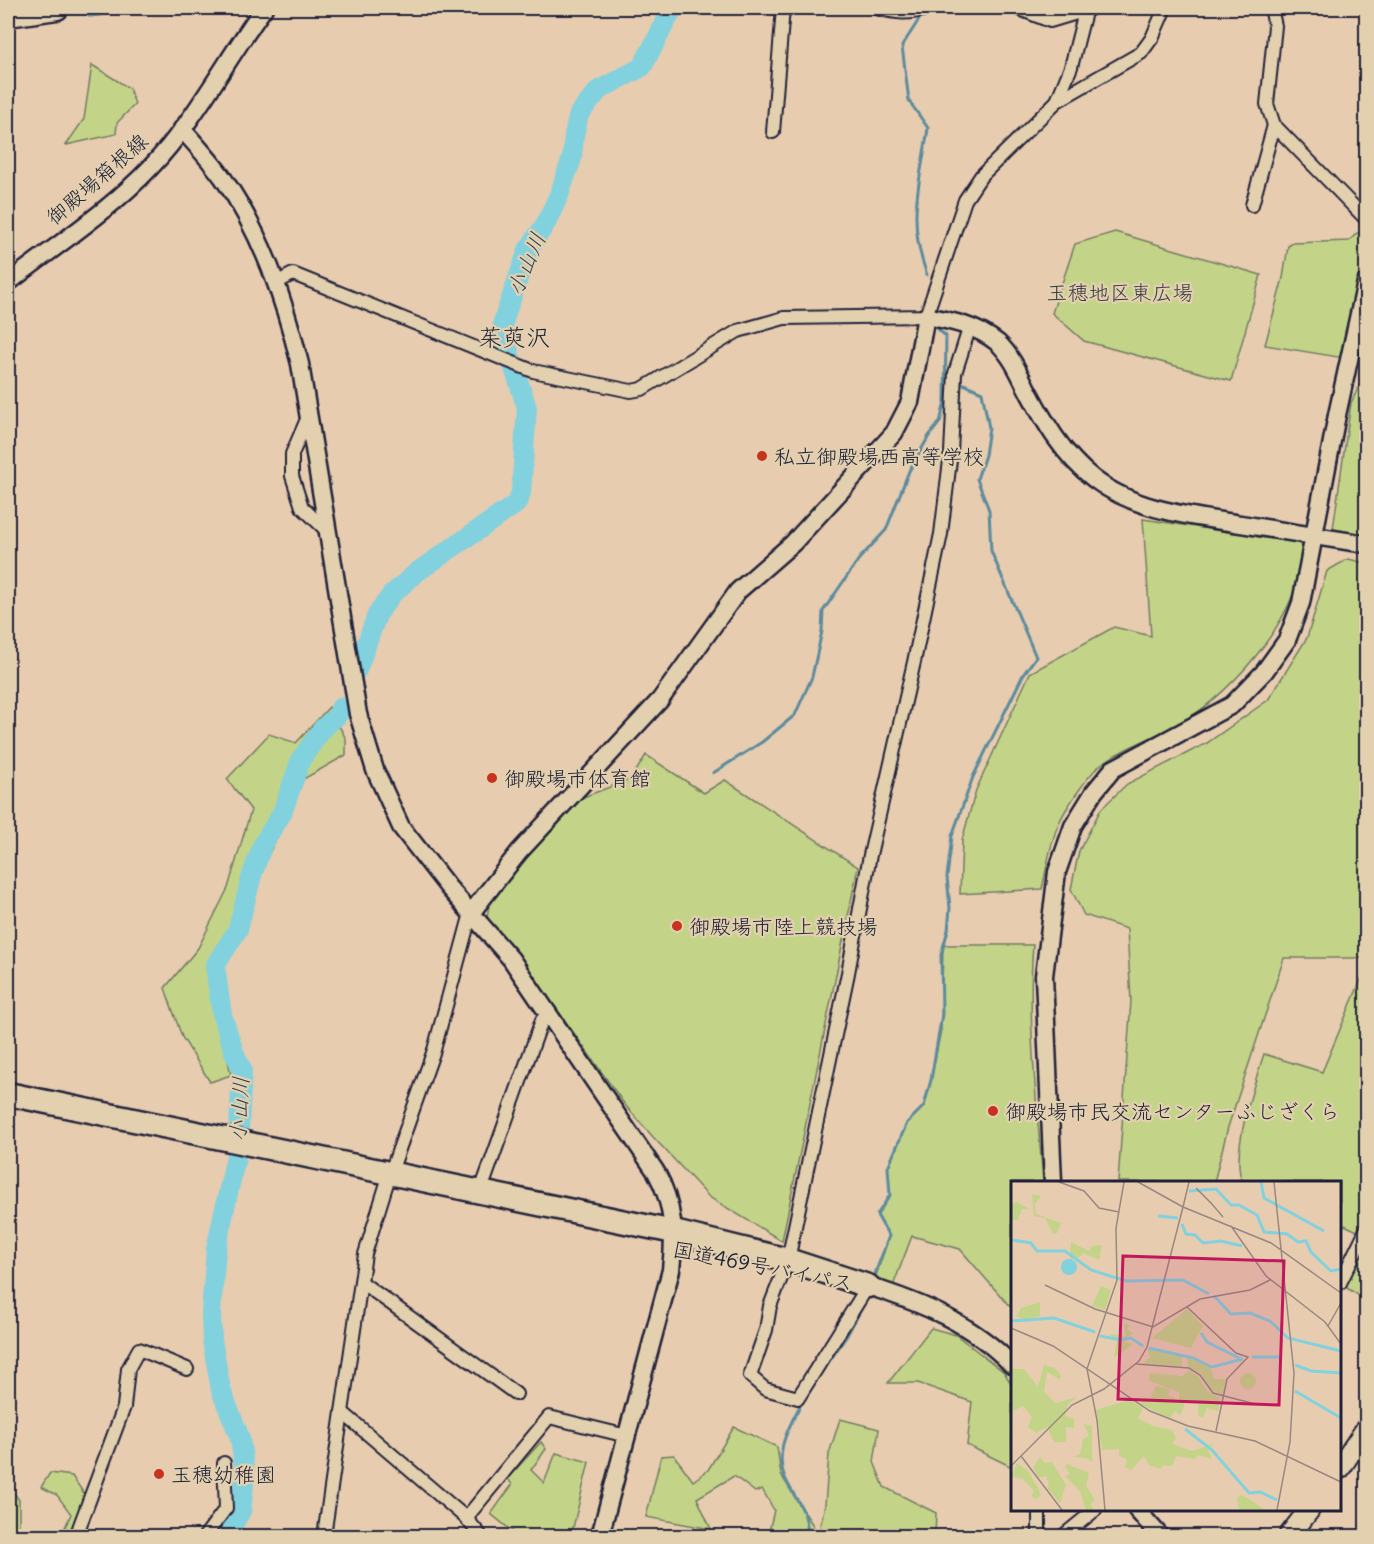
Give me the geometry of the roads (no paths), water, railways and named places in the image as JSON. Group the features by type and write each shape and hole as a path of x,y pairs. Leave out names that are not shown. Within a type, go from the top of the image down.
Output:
{"highway":[{"path":"8,15 57,8"},
{"name":"国道469号バイパス","path":"8,1094 234,1147"},
{"name":"国道469号バイパス","path":"8,1103 234,1147 674,1240"},
{"name":"国道469号バイパス","path":"388,1180 480,1193 868,1286"}],"main road":[{"path":"1341,1466 1366,1429"},
{"path":"1289,1536 1308,1511"}],"street":[{"name":"御殿場箱根線","path":"8,283 150,168 182,129 264,8"},
{"path":"773,132 783,8"},
{"path":"876,8 905,14 929,8"},
{"path":"1017,8 1050,21 1088,9"},
{"path":"324,1536 365,1254 388,1180 434,1050 471,913 519,852 660,700 738,591 793,543 894,433 910,402 926,316 965,200 981,176 1057,101 1141,53 1152,38 1165,8"},
{"path":"1271,8 1275,26 1267,104 1274,125 1366,219"},
{"path":"1057,101 1071,67 1088,9"},
{"path":"1252,205 1274,125"},
{"path":"182,129 223,179 249,223 276,283 300,364 358,714 375,770 401,827 511,959 656,1172 669,1201 674,1240 671,1270 600,1536"},
{"path":"276,283 293,274 533,370 631,391 642,389 738,331 784,318 926,316 970,326 999,344 1012,362 1054,437 1064,451 1096,480 1150,507 1366,544"},
{"path":"1053,1181 1044,976 1057,872 1073,826 1094,792 1113,769 1232,705 1264,672 1287,640 1301,603 1366,282"},
{"path":"970,326 955,379 951,452 940,534 870,855 848,973 785,1267 750,1376 765,1389 798,1398 868,1286 938,1311 987,1341 1011,1364"},
{"path":"309,417 292,454 292,476 302,507 326,530"},
{"path":"480,1193 542,1020 548,1014"},
{"path":"1341,1281 1366,1230"},
{"path":"361,1282 516,1394"},
{"path":"76,1536 124,1407 128,1369 138,1349 187,1369"},
{"path":"342,1412 362,1426 466,1518 481,1536"},
{"path":"466,1518 549,1417 627,1436"},
{"path":"205,1536 225,1508 224,1463"},
{"path":"1039,1511 1039,1536"},
{"path":"1063,1536 1093,1511"},
{"path":"1139,1511 1160,1536"}],"water":[{"path":"87,8 112,8 113,14 89,17"}],"waterway":[{"name":"小山川","path":"357,670 377,615 391,595 417,572 516,504 521,493 527,408 504,337 503,322 528,250 546,223 559,195 572,158 579,114 599,90 642,67 673,8"},
{"path":"920,18 902,46 909,101 928,128 916,218 917,236 927,275"},
{"path":"713,773 762,742 795,715 812,677 822,631 823,611 859,559 886,530 909,471 929,436 940,422 945,402 946,336 935,327"},
{"path":"875,1274 889,1236 877,1215 890,1195 888,1167 907,1123 924,1106 931,1080 942,1014 941,955 948,930 950,908 947,877 952,836 973,777 1023,675 1036,657 991,551 989,510 977,479 985,455 989,428 982,392 959,382"},
{"name":"小山川","path":"226,1536 241,1511 245,1475 240,1438 221,1390 212,1340 211,1313 216,1249 238,1147 242,1069 222,1015 215,966 238,929 252,875 263,844 282,813 301,759 323,728 337,716 341,707"},
{"path":"815,1382 846,1337 864,1304"},
{"path":"803,1400 784,1441 781,1462 783,1473 804,1514 808,1536"}],"place":[{"name":"私立御殿場西高等学校","path":"762,456"},
{"name":"御殿場市体育館","path":"492,778"},
{"name":"御殿場市陸上競技場","path":"677,926"},
{"name":"御殿場市民交流センターふじざくら","path":"993,1111"},
{"name":"玉穂幼稚園","path":"159,1474"}],"district":[{"name":"茱萸沢","path":"514,337"}],"park label":[{"name":"玉穂地区東広場","path":"1120,292"}]}
